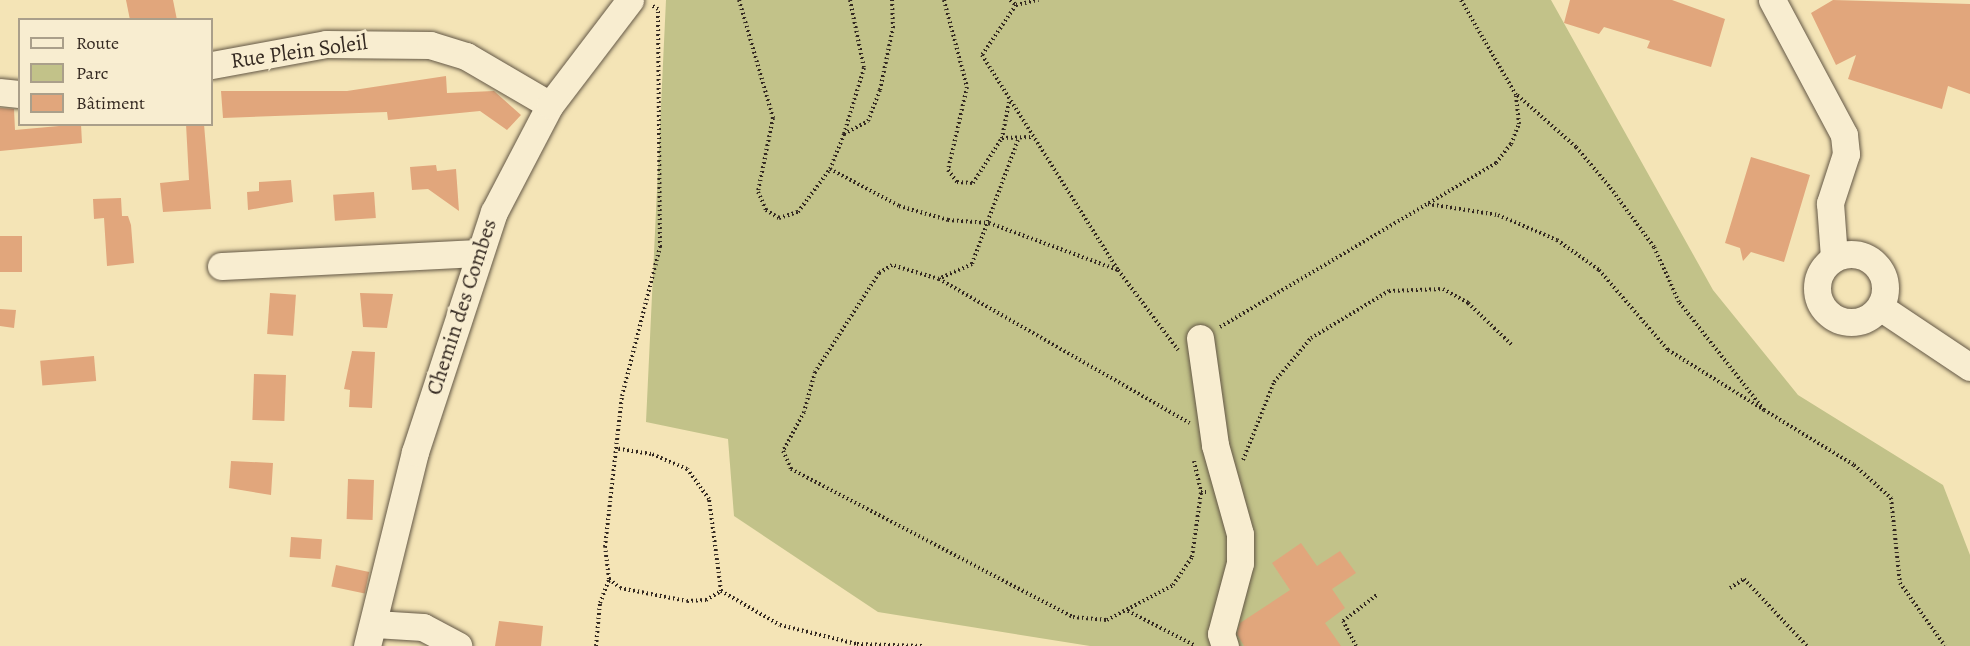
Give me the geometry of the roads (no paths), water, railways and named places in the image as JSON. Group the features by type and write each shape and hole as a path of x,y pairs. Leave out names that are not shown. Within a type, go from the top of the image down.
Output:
{"street":[{"name":"Chemin des Combes","path":"371,635 415,452 494,212 550,105 630,0"},
{"path":"1772,0 1844,135 1846,154 1830,203 1834,257"},
{"name":"Rue Plein Soleil","path":"213,65 326,44 420,44 466,56 550,105"},
{"path":"0,92 18,94"},
{"path":"221,266 479,253"},
{"path":"1847,253 1872,260 1885,282 1880,307 1866,318 1847,322 1826,311 1816,288 1822,270 1834,257 1847,253"},
{"path":"1880,307 1970,368"},
{"path":"1200,338 1213,489 1240,534 1240,563 1221,634 1225,646"},
{"path":"371,635 423,627 458,646"}]}
